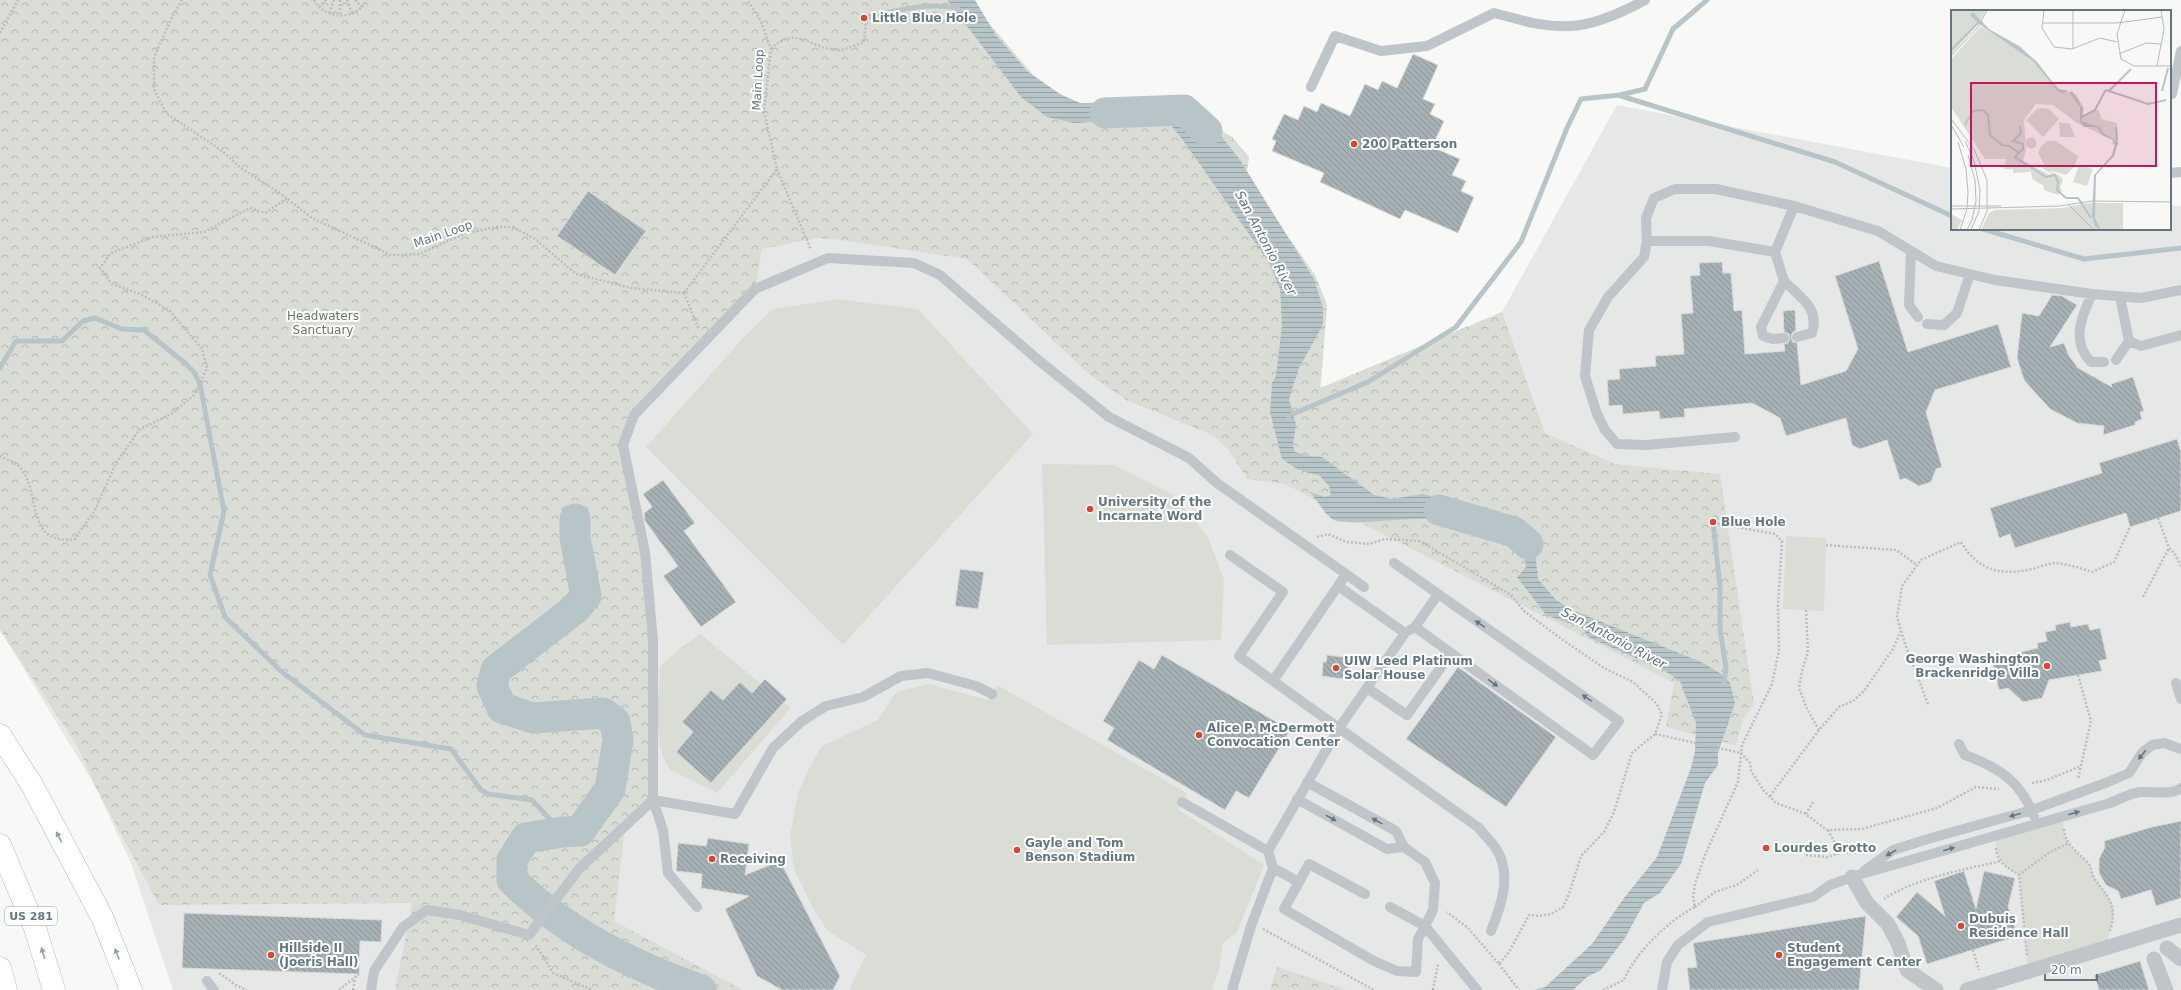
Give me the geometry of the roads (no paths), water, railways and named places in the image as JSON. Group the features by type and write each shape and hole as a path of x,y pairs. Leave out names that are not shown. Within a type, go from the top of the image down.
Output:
{"highway":[{"path":"0,735 32,785 102,917 131,990"},
{"name":"US 281","path":"0,845 36,928 54,990"},
{"path":"0,968 6,990"}],"street":[{"path":"1855,876 1872,909 1891,930 1898,943 1907,970 1936,990"},
{"path":"1967,990 2181,925"},
{"path":"2166,948 2181,959"},
{"path":"2154,959 2166,990"}],"lane":[{"path":"1311,87 1335,36 1381,51 1419,47 1427,46 1494,13 1528,22 1570,26 1605,18 1645,0"},
{"path":"2172,94 2181,51"},
{"path":"1735,437 1646,445 1617,444 1605,430 1597,414 1585,376 1589,330 1608,297 1644,257 1647,241 1646,218 1654,198 1675,190 1716,190 1794,206 1878,231 1936,266 1970,274 2092,294 2120,297 2141,298 2181,290"},
{"path":"1794,206 1775,252 1784,281 1813,311 1815,323 1812,333 1797,337"},
{"path":"1647,241 1708,241 1775,252"},
{"path":"1911,251 1909,305 1918,317"},
{"path":"697,907 668,874 664,830 653,800 653,641 645,552 623,445 634,415 755,289 828,258 914,263 940,275 1037,359 1109,417 1189,458 1217,483 1364,587"},
{"path":"1927,324 1944,325 1956,314 1970,274"},
{"path":"1784,281 1761,327 1763,336 1774,339 1784,338"},
{"path":"2092,294 2083,313 2079,341 2083,354 2091,362 2104,362"},
{"path":"2116,360 2129,340 2120,297"},
{"path":"2129,340 2141,346 2181,335"},
{"path":"1230,555 1283,592 1239,656 1479,828 1497,850 1505,878 1502,904 1491,931"},
{"path":"1394,563 1619,721 1593,755 1415,627"},
{"path":"1273,681 1346,574"},
{"path":"1338,586 1405,633"},
{"path":"1268,851 1339,728 1405,633 1415,627 1438,594"},
{"path":"1367,688 1407,716 1451,653"},
{"path":"653,800 735,814 773,748 802,721 826,706 863,697 901,676 928,673 976,686 992,694"},
{"path":"2176,683 2181,699"},
{"path":"1855,876 1893,850 2032,810 2129,773 2142,753 2152,745 2164,742 2179,745"},
{"path":"1959,744 1965,756 1987,763 2006,774 2032,810 2037,824"},
{"path":"1307,782 1396,831 1404,847 1425,862 1435,883 1433,910 1418,939 1416,972 1397,971 1374,961 1284,909 1309,864 1365,894"},
{"path":"1662,990 1667,962 1678,944 1708,922 1813,897 1830,885 1855,876 2037,824 2139,792 2177,791 2181,788"},
{"path":"1297,799 1387,849 1404,847"},
{"path":"370,990 374,971 403,927 427,910 460,915 529,935 579,869 653,800"},
{"path":"1182,802 1268,851 1273,868 1251,926 1232,990"},
{"path":"1273,868 1299,882"},
{"path":"1390,907 1425,926 1443,946 1477,990"},
{"path":"207,981 214,990"}],"water":[{"path":"947,0 975,0 995,34 1027,71 1060,94 1080,103 1160,102 1138,119 1074,123 1047,117 1021,97"},
{"path":"1184,99 1192,99 1240,160 1314,279 1323,308 1323,325 1299,368 1289,399 1296,425 1293,445 1295,452 1308,456 1322,457 1374,495 1392,499 1423,494 1482,509 1521,527 1534,541 1538,579 1556,600 1572,610 1701,662 1723,675 1730,683 1735,703 1718,753 1718,765 1705,783 1681,864 1660,893 1644,903 1625,938 1601,970 1587,977 1573,990 1534,990 1545,987 1592,944 1624,898 1657,857 1691,768 1695,751 1696,723 1680,681 1665,671 1590,638 1582,628 1546,615 1517,577 1526,567 1523,548 1484,520 1472,525 1468,531 1430,519 1349,522 1332,519 1326,513 1310,492 1325,497 1331,495 1329,486 1320,476 1297,469 1282,459 1270,412 1272,383 1276,376 1282,326 1280,289 1268,261 1182,139 1165,118"}],"waterway":[{"path":"1288,416 1368,382 1456,327 1521,242 1567,128 1581,99 1620,95 1645,89 1673,29 1707,0"},
{"path":"864,18 910,8 933,6 957,8"},
{"path":"1621,96 1835,162 1951,216"},
{"name":"San Antonio River","path":"1105,113 1184,110 1207,131"},
{"path":"1986,230 2084,259 2181,248"},
{"path":"0,368 16,341 62,341 83,321 95,318 122,329 144,330 185,363 194,372 200,384 224,511 210,575 225,617 282,672 365,735 451,749 481,790 488,794 532,800 562,832"},
{"name":"San Antonio River","path":"1439,510 1514,532 1528,544"},
{"path":"575,519 575,538 586,596 575,609 496,670 492,686 502,708 533,718 603,713 615,722 618,740 610,789 580,831 562,832 526,838 512,860 512,880 554,916 600,946 650,970 701,990"},
{"path":"1713,522 1720,587 1720,629 1726,668 1724,684"}],"place":[{"name":"Little Blue Hole","path":"864,18"},
{"name":"200 Patterson","path":"1354,144"},
{"name":"University of the Incarnate Word","path":"1090,509"},
{"name":"Blue Hole","path":"1713,522"},
{"name":"George Washington Brackenridge Villa","path":"2047,666"},
{"name":"UIW Leed Platinum Solar House","path":"1336,668"},
{"name":"Alice P. McDermott Convocation Center","path":"1199,735"},
{"name":"Lourdes Grotto","path":"1766,848"},
{"name":"Gayle and Tom Benson Stadium","path":"1017,850"},
{"name":"Receiving","path":"712,859"},
{"name":"Dubuis Residence Hall","path":"1961,926"},
{"name":"Hillside II (Joeris Hall)","path":"271,955"},
{"name":"Student Engagement Center","path":"1779,955"}],"park label":[{"name":"Headwaters Sanctuary","path":"323,323"}]}
